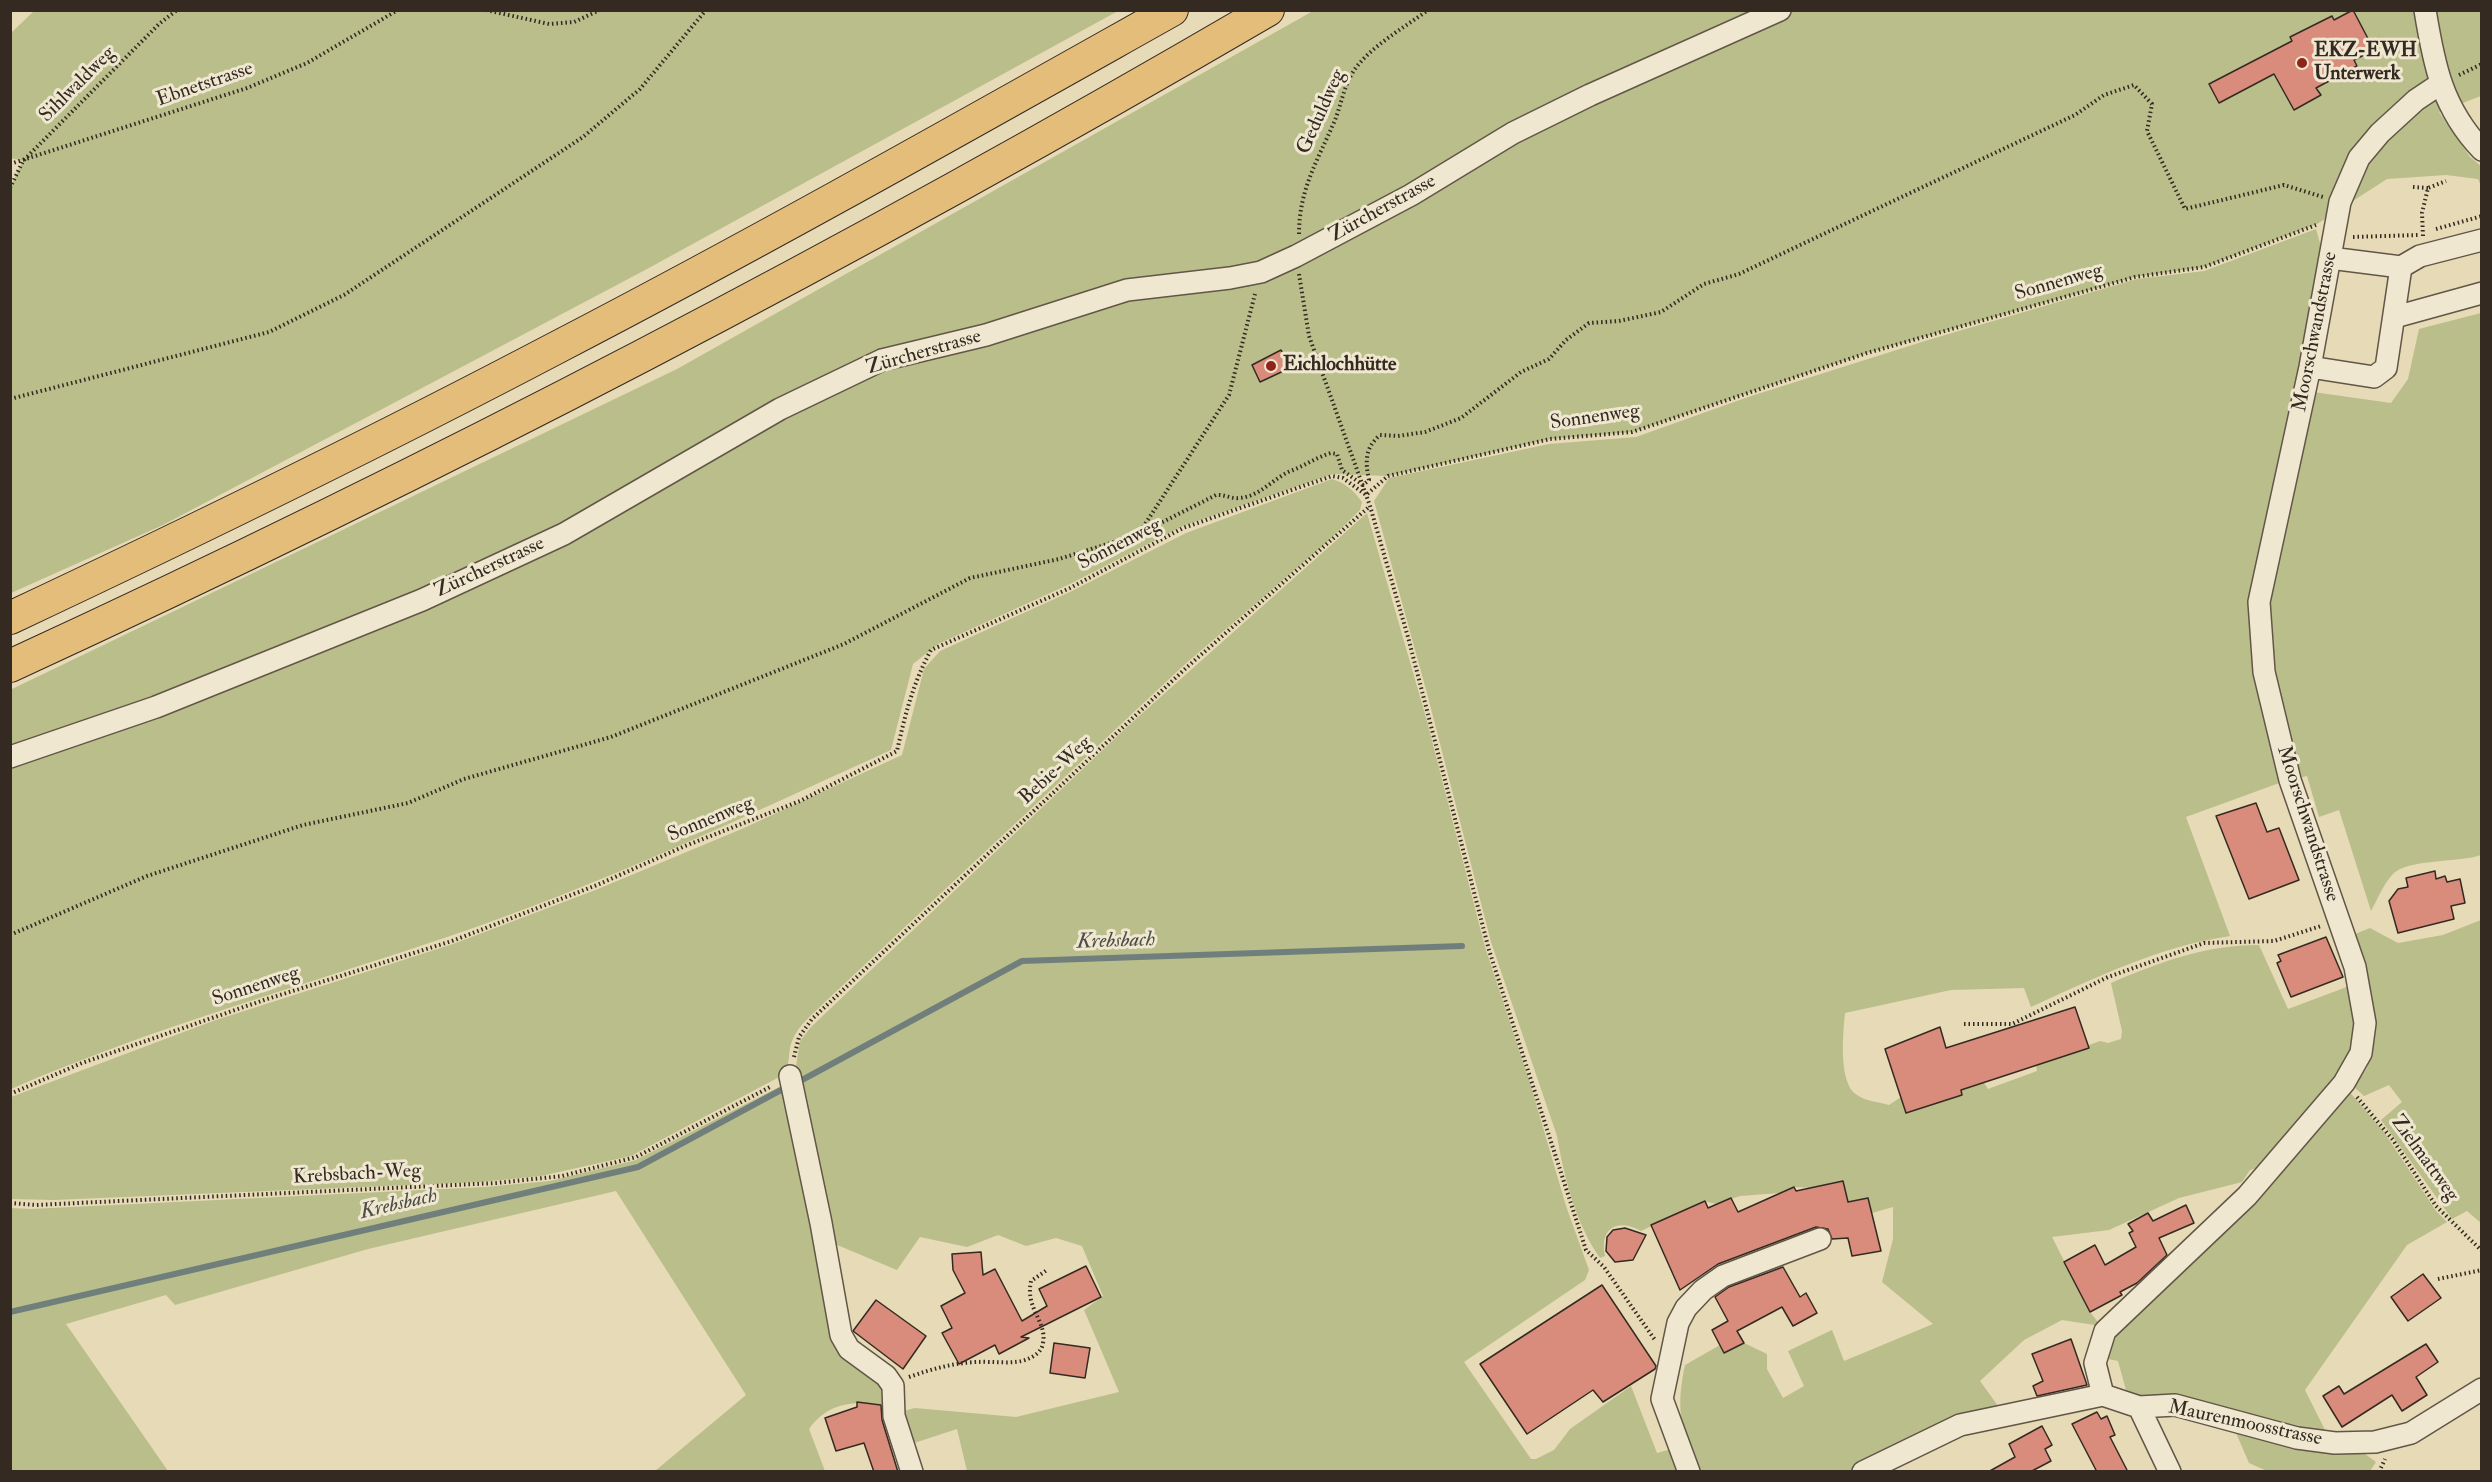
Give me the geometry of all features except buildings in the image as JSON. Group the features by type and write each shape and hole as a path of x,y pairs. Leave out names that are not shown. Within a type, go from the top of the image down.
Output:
{"highway":[{"path":"10,618 222,518 555,349 808,213 1172,10"},
{"path":"10,666 246,556 615,371 963,184 1268,10"}],"street":[{"name":"Zürcherstrasse","path":"10,757 156,707 422,600 564,534 780,409 882,360 986,334 1127,290 1230,278 1261,272 1411,195 1513,134 1590,95 1780,10"},
{"path":"2425,10 2440,84 2454,114 2481,150"},
{"name":"Moorschwandstrasse","path":"2103,1395 2095,1363 2105,1332 2247,1196 2344,1083 2361,1053 2365,1023 2355,967 2290,780 2264,672 2259,602 2310,367 2340,202 2360,158 2380,133 2416,100 2440,84"},
{"path":"2330,258 2401,267 2420,256 2481,240"},
{"path":"2310,367 2374,377 2386,368 2401,267"},
{"path":"2395,317 2481,293"},
{"path":"790,1076 821,1223 841,1335 849,1349 886,1376 893,1386 894,1416 912,1472"},
{"path":"1689,1472 1662,1399 1678,1323 1686,1308 1703,1290 1723,1276 1820,1239"},
{"name":"Maurenmoosstrasse","path":"2139,1407 2175,1405 2297,1438 2335,1443 2375,1442 2412,1433 2481,1389"},
{"path":"1863,1472 1960,1425 2103,1395 2139,1407 2170,1472"}],"path":[{"name":"Sihlwaldweg","path":"10,188 23,161 159,24 177,10"},
{"name":"Ebnetstrasse","path":"10,164 247,88 307,63 398,10"},
{"path":"486,10 549,24 574,22 600,10"},
{"path":"10,399 269,332 344,295 583,137 640,89 706,10"},
{"name":"Geduldweg","path":"1428,10 1369,55 1353,73 1303,190 1296,256 1309,336 1370,506 1408,637 1489,950 1586,1250 1604,1267 1670,1361"},
{"path":"10,935 147,876 303,825 408,803 464,779 611,736 844,644 970,578 1059,559 1137,535 1216,495 1226,494 1238,498 1257,492 1293,470 1300,469 1330,453 1336,454 1342,470 1363,484 1369,480 1365,459 1372,442 1380,435 1398,436 1425,432 1461,418 1521,372 1549,359 1566,340 1589,323 1619,321 1661,312 1704,284 1739,274 2075,116 2104,95 2134,86 2152,104 2147,131 2185,209 2284,185 2340,202"},
{"path":"2413,187 2428,188 2446,181"},
{"path":"2424,235 2422,213 2428,188"},
{"path":"2334,234 2344,237 2424,235 2481,216"},
{"name":"Sonnenweg","path":"10,1094 82,1063 264,1000 452,941 597,885 685,846 800,801 897,751 907,705 918,672 931,650 1070,588 1184,528 1332,476 1343,478 1366,495 1388,476 1550,439 1632,432 1867,353 2135,277 2204,267 2317,224 2334,234"},
{"path":"1137,535 1229,395 1261,272"},
{"name":"Bebie-Weg","path":"790,1076 799,1037 812,1019 1186,668 1338,537 1370,506"},
{"path":"1964,1024 2012,1024 2108,977 2204,943 2274,940 2338,920"},
{"name":"Krebsbach-Weg","path":"10,1203 47,1205 484,1184 561,1176 636,1158 790,1076"},
{"name":"Zielmattweg","path":"2344,1083 2393,1140 2436,1206 2481,1251"},
{"path":"893,1386 905,1378 937,1367 975,1362 1019,1361 1038,1354 1043,1346 1044,1333 1029,1293 1031,1281 1047,1270"},
{"path":"2438,1280 2481,1270"}],"green space":[{"path":"35,10 1118,11 647,269 163,525 11,593 10,188 23,161 11,158 10,34"},
{"path":"1313,11 2481,11 2481,96 2439,112 2470,157 2481,166 2481,186 2478,179 2446,175 2387,179 2317,224 2204,267 2135,277 1867,353 1632,432 1550,439 1388,476 1333,474 1183,526 1070,584 938,644 913,664 891,750 673,849 562,895 450,936 119,1046 11,1089 10,690 677,369"},
{"path":"2316,229 2323,254 2250,606 2252,655 2282,782 2186,817 2230,936 2153,955 2031,1007 2024,988 1951,990 1845,1013 1843,1057 1844,1069 1851,1089 1864,1099 1889,1105 1901,1097 1962,1095 1961,1090 1984,1083 1988,1089 2037,1071 2036,1065 2100,1041 2108,1043 2121,1039 2122,1031 2111,983 2147,968 2201,951 2259,945 2288,1009 2352,985 2359,1007 2355,1050 2333,1087 2267,1165 2250,1170 2242,1182 2179,1198 2109,1230 2052,1237 2090,1312 2101,1326 2062,1320 2024,1340 1980,1381 2001,1410 1932,1432 1850,1471 1696,1471 1687,1443 1680,1407 1685,1365 1720,1345 1744,1343 1767,1354 1767,1369 1783,1398 1804,1386 1788,1351 1832,1330 1844,1361 1933,1324 1882,1282 1893,1239 1893,1207 1872,1213 1868,1199 1848,1202 1843,1182 1812,1188 1794,1187 1780,1193 1740,1196 1716,1204 1704,1201 1641,1231 1625,1225 1618,1226 1608,1232 1604,1246 1605,1256 1600,1258 1584,1230 1572,1200 1557,1136 1491,942 1428,697 1374,501 1389,478 1549,444 1636,437 1748,397 1928,340 2137,279 2204,271"},
{"path":"2481,313 2481,855 2421,863 2399,870 2386,883 2371,911 2339,810 2319,817 2307,776 2299,778 2271,667 2269,602 2313,392 2391,403 2408,379 2419,329"},
{"path":"1332,479 1346,485 1356,494 1362,502 1360,510 1326,543 1183,666 812,1014 795,1035 787,1068 781,1076 631,1156 541,1176 481,1182 54,1200 11,1199 11,1097 213,1021 453,944 598,889 744,828 902,755 924,669 940,651 1072,591 1186,533"},
{"path":"1367,513 1427,721 1485,947 1530,1083 1566,1206 1589,1270 1585,1280 1464,1362 1531,1459 1536,1459 1554,1450 1570,1429 1631,1386 1657,1453 1675,1448 1683,1471 967,1471 957,1429 908,1445 900,1412 915,1408 1016,1417 1119,1392 1084,1310 1103,1296 1082,1246 1056,1238 1026,1246 998,1235 967,1247 920,1237 897,1270 830,1242 794,1079 800,1041 811,1027 1128,726"},
{"path":"2481,920 2481,1223 2467,1211 2452,1219 2381,1120 2402,1102 2389,1085 2364,1096 2354,1087 2367,1068 2374,1041 2350,936 2370,928 2398,943 2443,935"},
{"path":"785,1084 836,1339 877,1379 887,1405 854,1403 844,1405 825,1413 817,1420 809,1429 825,1471 655,1471 746,1395 616,1191 368,1249 175,1305 166,1295 66,1324 168,1471 11,1471 10,1208 31,1209 485,1187 550,1181 636,1160"},
{"path":"2347,1089 2384,1132 2436,1211 2447,1222 2407,1245 2305,1390 2329,1438 2138,1397 2126,1390 2118,1361 2103,1358 2109,1340"},
{"path":"2233,1426 2361,1451 2376,1462 2370,1471 2267,1471 2249,1463"}],"waterway":[{"name":"Krebsbach","path":"802,1080 1022,961 1462,946"},
{"name":"Krebsbach","path":"10,1312 638,1167 781,1090"}],"place":[{"name":"EKZ-EWH Unterwerk","path":"2302,63"},
{"name":"Eichlochhütte","path":"1271,366"}]}
